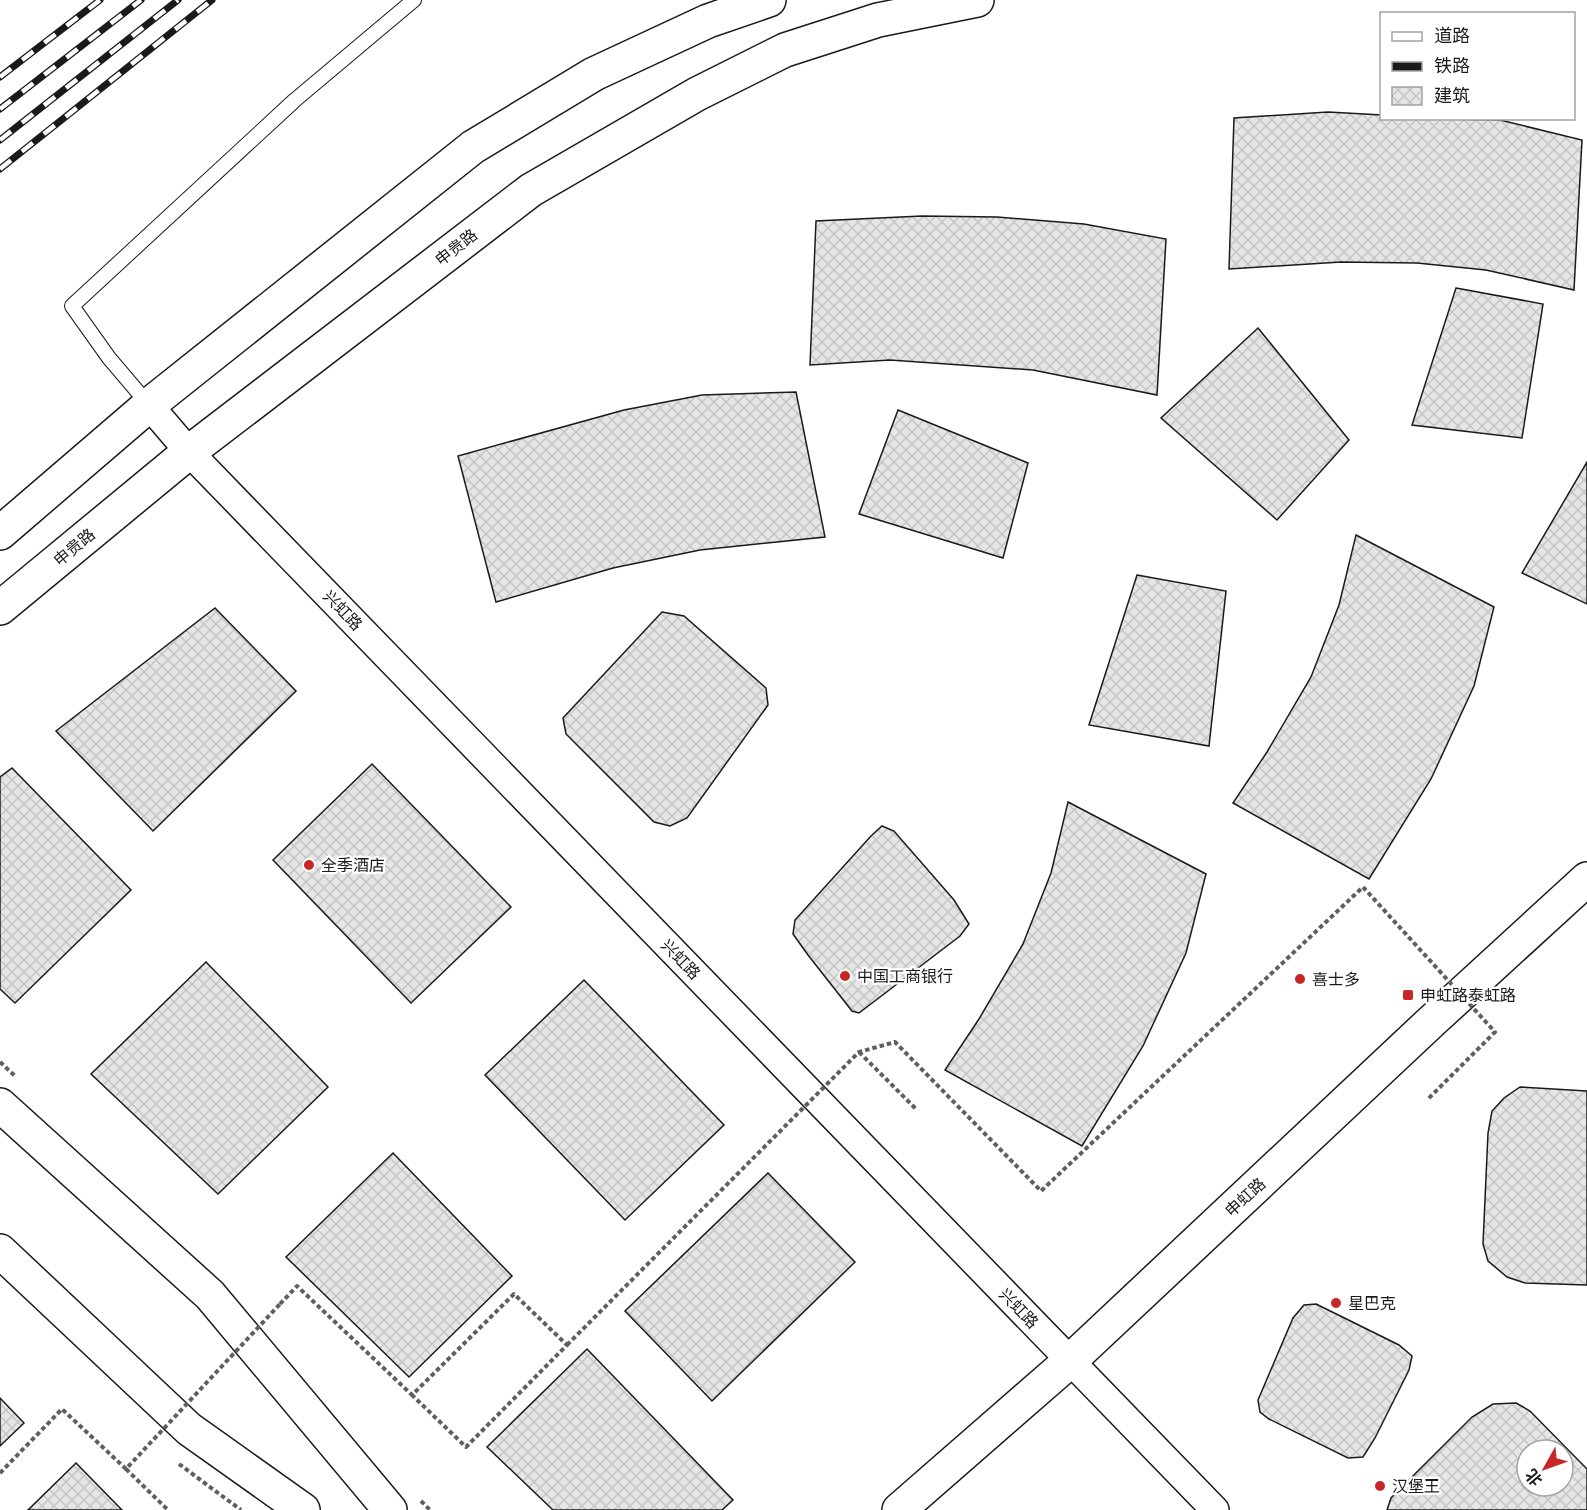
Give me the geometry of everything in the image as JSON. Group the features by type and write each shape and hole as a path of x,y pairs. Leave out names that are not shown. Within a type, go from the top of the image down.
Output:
{"main road":[{"path":"0,533 149,405 473,147 594,74 708,21 769,0"},
{"name":"申贵路","path":"0,608 189,452 531,190 697,93 785,50 878,20 977,0"},
{"name":"申虹路","path":"899,1510 1071,1360 1587,879"},
{"path":"0,1105 210,1295 387,1507"},
{"path":"0,1251 189,1429 303,1510"}],"street":[{"name":"兴虹路","path":"149,405 189,452 1215,1510"}],"lane":[{"path":"149,405 109,358 72,306 294,100 414,0"}],"path":[{"path":"126,1469 297,1286 466,1447 859,1052 896,1042 1041,1191 1363,887 1495,1032 1427,1100"},
{"path":"859,1052 917,1110"},
{"path":"412,1395 514,1294 567,1345"},
{"path":"0,1473 62,1409 168,1510"}],"building":[{"path":"1328,112 1380,115 1380,120 1500,120 1582,140 1574,290 1486,270 1417,263 1341,262 1229,269 1234,118"},
{"path":"922,216 997,217 1084,224 1166,239 1157,395 1033,370 890,360 810,365 816,221"},
{"path":"1456,288 1543,304 1522,438 1412,425"},
{"path":"1258,328 1349,440 1277,520 1161,418"},
{"path":"796,392 825,537 700,550 613,568 496,602 458,456 624,410 702,395"},
{"path":"898,410 1028,463 1003,558 859,514"},
{"path":"1587,462 1587,604 1522,573"},
{"path":"1356,535 1494,607 1474,686 1431,779 1369,879 1233,803 1267,752 1311,677 1339,605"},
{"path":"1137,575 1226,591 1209,746 1089,725"},
{"path":"215,608 296,691 153,831 56,731"},
{"path":"662,612 684,616 766,688 768,705 687,818 670,826 654,822 566,734 563,718"},
{"path":"372,764 511,907 411,1003 273,860"},
{"path":"12,768 131,890 15,1003 0,989 0,777"},
{"path":"1068,802 1206,874 1186,953 1143,1046 1082,1146 945,1070 979,1019 1023,944 1051,873"},
{"path":"882,826 894,831 954,900 969,924 960,936 859,1013 852,1011 793,934 795,920"},
{"path":"206,962 328,1087 218,1194 91,1074"},
{"path":"584,980 724,1125 625,1220 485,1075"},
{"path":"1520,1087 1587,1091 1587,1285 1525,1283 1507,1277 1488,1261 1483,1244 1488,1133 1492,1111 1504,1098"},
{"path":"393,1153 512,1276 409,1377 286,1257"},
{"path":"768,1173 855,1262 712,1401 625,1311"},
{"path":"1316,1304 1399,1345 1412,1356 1409,1370 1363,1457 1348,1458 1269,1419 1260,1412 1258,1400 1293,1318 1304,1305"},
{"path":"587,1349 733,1500 722,1510 553,1510 487,1447"},
{"path":"0,1398 24,1423 0,1446"},
{"path":"1516,1403 1530,1411 1557,1438 1515,1438 1515,1498 1575,1498 1575,1457 1587,1469 1587,1510 1387,1510 1391,1498 1472,1417 1493,1404"},
{"path":"76,1463 122,1510 28,1510"}],"railway":[{"path":"0,77 100,0"},
{"path":"0,109 141,0"},
{"path":"0,140 178,0"},
{"path":"0,169 212,0"}],"place":[{"name":"全季酒店","path":"309,865"},
{"name":"中国工商银行","path":"845,976"},
{"name":"喜士多","path":"1300,979"},
{"name":"申虹路泰虹路","path":"1408,995"},
{"name":"星巴克","path":"1336,1303"},
{"name":"汉堡王","path":"1380,1486"}]}
